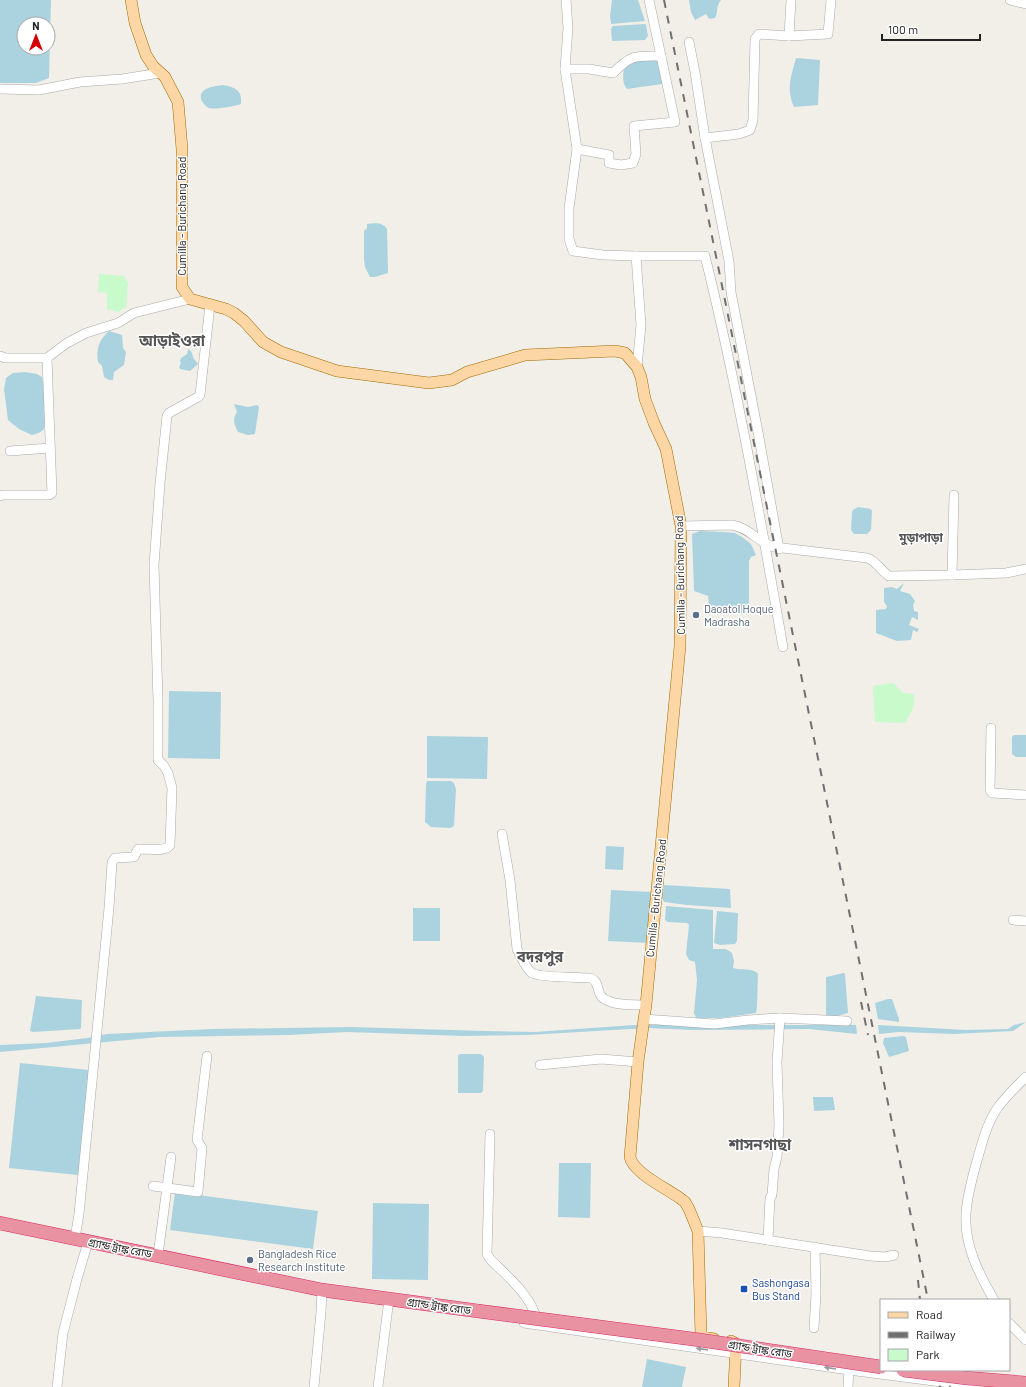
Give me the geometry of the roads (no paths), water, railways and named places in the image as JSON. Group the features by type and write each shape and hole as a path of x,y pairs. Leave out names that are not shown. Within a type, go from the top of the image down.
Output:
{"highway":[{"name":"গ্র্যান্ড ট্রাঙ্ক রোড","path":"0,1224 158,1255 322,1290 700,1340 880,1367"},
{"path":"911,1371 966,1378 1026,1383"}],"main road":[{"name":"Cumilla - Burichang Road","path":"131,0 135,22 146,55 165,77 178,102 182,149 182,287 190,299 226,309 234,313 244,321 263,342 281,352 337,370 429,383 452,380 467,372 525,355 615,351 625,353 637,367 641,377 645,399 666,449 681,526 680,646 646,1005 638,1062 631,1160 643,1173 683,1200 698,1231 701,1335"},
{"path":"701,1335 703,1337 735,1342 736,1353 734,1387"}],"street":[{"path":"566,0 568,28 565,69 577,149 569,208 569,239 573,251 603,256 705,256 720,315 783,647"},
{"path":"577,149 609,156 609,163 621,165 633,163 636,154 634,126 675,122 649,0"},
{"path":"789,36 791,0"},
{"path":"705,138 739,134 750,130 753,120 755,39 759,34 789,36 828,34 831,0"},
{"path":"1010,0 1026,4"},
{"path":"689,42 705,138 729,261 731,292 779,549"},
{"path":"565,69 590,69 613,73 625,61 635,56 661,56"},
{"path":"0,89 39,90 80,82 122,79 160,73"},
{"path":"636,256 641,325 637,367"},
{"path":"0,356 5,358 47,358 67,343 86,332 118,323 134,313 190,299"},
{"path":"75,1238 79,1214 109,908 112,862 115,858 134,857 138,849 163,849 168,848 170,845 172,788 168,773 158,760 158,700 154,565 160,483 167,416 169,413 200,395 210,305"},
{"path":"0,496 49,495 52,493 47,358"},
{"path":"10,451 50,448"},
{"path":"952,575 954,495"},
{"path":"681,526 740,526 747,529 764,544 779,549 872,559 882,572 889,576 1006,573 1026,569"},
{"path":"990,728 990,790 992,793 1026,795"},
{"path":"502,834 510,880 517,949 521,958 532,972 541,975 591,978 596,982 600,995 606,1001 613,1003 646,1005"},
{"path":"1013,920 1026,921"},
{"path":"644,1018 714,1024 748,1020 847,1021"},
{"path":"768,1240 770,1198 772,1195 774,1169 777,1157 779,1125 777,1062 780,1021"},
{"path":"153,1186 198,1192 202,1148 197,1140 207,1056"},
{"path":"540,1065 601,1059 638,1062"},
{"path":"993,1299 981,1278 972,1256 966,1223 967,1203 976,1162 990,1119 998,1106 1026,1077"},
{"path":"490,1134 487,1254 490,1259 516,1285 531,1304 535,1314"},
{"path":"158,1255 171,1157"},
{"path":"698,1231 722,1233 870,1256 894,1255"},
{"path":"57,1387 63,1333 88,1242"},
{"path":"814,1328 816,1294 815,1247"},
{"path":"314,1387 322,1290"},
{"path":"378,1387 390,1299"},
{"path":"435,1305 498,1308 701,1335 880,1363"},
{"path":"435,1305 468,1315 849,1370 980,1387"},
{"path":"1010,1324 1026,1340"},
{"path":"848,1387 849,1370"},
{"path":"939,1371 1026,1379"}],"water":[{"path":"0,0 51,0 51,16 16,16 16,56 50,56 49,78 36,83 0,83"},
{"path":"612,0 638,0 645,21 611,24 610,16"},
{"path":"689,0 721,0 718,5 715,18 709,19 706,14 695,20 691,12"},
{"path":"645,24 648,36 645,40 612,41 611,29 613,26"},
{"path":"796,58 820,60 818,105 794,107 790,94 790,82"},
{"path":"657,59 662,84 627,89 625,87 623,76 624,69 633,61"},
{"path":"223,85 234,88 239,92 241,95 241,104 230,107 207,107 202,101 201,97 204,90"},
{"path":"367,224 381,224 387,229 388,273 375,277 370,277 365,267 364,231 367,228"},
{"path":"109,331 122,335 123,348 126,352 124,365 114,372 113,380 109,380 104,377 102,366 98,362 97,357 99,345"},
{"path":"188,349 191,351 198,364 190,371 180,369 179,367 181,358 187,354"},
{"path":"25,372 37,374 42,377 44,389 45,421 43,430 32,435 19,429 8,420 4,389 6,378 13,373"},
{"path":"234,404 248,407 257,405 259,407 255,434 248,435 238,432 234,422 234,417 237,412"},
{"path":"858,507 871,509 872,511 871,530 867,534 854,534 851,530 852,512"},
{"path":"700,531 735,533 751,544 756,555 751,557 749,561 749,613 714,614 709,604 708,596 694,591 692,534"},
{"path":"904,583 900,591 910,594 915,601 913,605 914,611 918,612 918,620 912,617 909,625 919,629 917,632 913,630 911,640 897,641 876,633 876,610 886,609 887,606 884,602 884,588 892,587 897,589"},
{"path":"169,691 221,692 220,759 168,758"},
{"path":"1014,735 1026,735 1026,757 1016,757 1012,754 1012,737"},
{"path":"427,736 488,737 487,779 427,778"},
{"path":"427,781 451,781 454,783 456,789 454,826 450,828 431,827 425,822"},
{"path":"606,846 624,847 623,870 605,869"},
{"path":"664,885 730,889 731,908 664,902 662,898"},
{"path":"611,890 651,892 649,943 608,941"},
{"path":"666,906 713,910 713,949 726,949 732,953 734,961 733,968 750,970 758,974 756,1013 721,1018 696,1018 694,1013 697,980 695,962 689,960 686,954 689,925 687,923 668,922 665,920"},
{"path":"413,908 440,908 440,941 413,941"},
{"path":"717,911 738,913 737,941 735,944 720,945 714,943"},
{"path":"844,973 848,1013 829,1018 826,1016 826,977"},
{"path":"36,996 82,1000 81,1028 30,1031"},
{"path":"892,999 899,1022 878,1019 875,1003"},
{"path":"1026,1022 1013,1031 954,1034 899,1032 879,1034 878,1025 966,1030 1008,1029 1014,1025"},
{"path":"634,1025 856,1025 857,1034 809,1029 693,1030 648,1028 528,1035 464,1036 347,1032 289,1035 159,1037 0,1052 0,1045 46,1043 107,1034 212,1029 351,1027 535,1032"},
{"path":"906,1037 909,1051 889,1057 883,1043 884,1038"},
{"path":"481,1054 484,1057 483,1091 481,1093 458,1093 458,1055"},
{"path":"20,1063 89,1070 78,1175 9,1168"},
{"path":"813,1097 833,1097 835,1110 814,1111"},
{"path":"559,1163 591,1163 590,1218 558,1217"},
{"path":"175,1192 318,1211 313,1249 170,1230"},
{"path":"373,1203 429,1204 428,1280 372,1279"},
{"path":"647,1359 686,1367 682,1387 642,1387"}],"railway":[{"path":"664,0 928,1299"},
{"path":"861,1002 868,1035"},
{"path":"918,1280 920,1299"},
{"path":"936,1371 940,1387"},
{"path":"947,1371 950,1387"}],"place":[{"name":"Daoatol Hoque Madrasha","path":"696,615"},
{"name":"Bangladesh Rice Research Institute","path":"250,1260"},
{"name":"Sashongasa Bus Stand","path":"744,1289"}],"district":[{"name":"আড়াইওরা","path":"172,341"},
{"name":"মুড়াপাড়া","path":"921,538"},
{"name":"বদরপুর","path":"540,957"},
{"name":"শাসনগাছা","path":"760,1145"}]}
